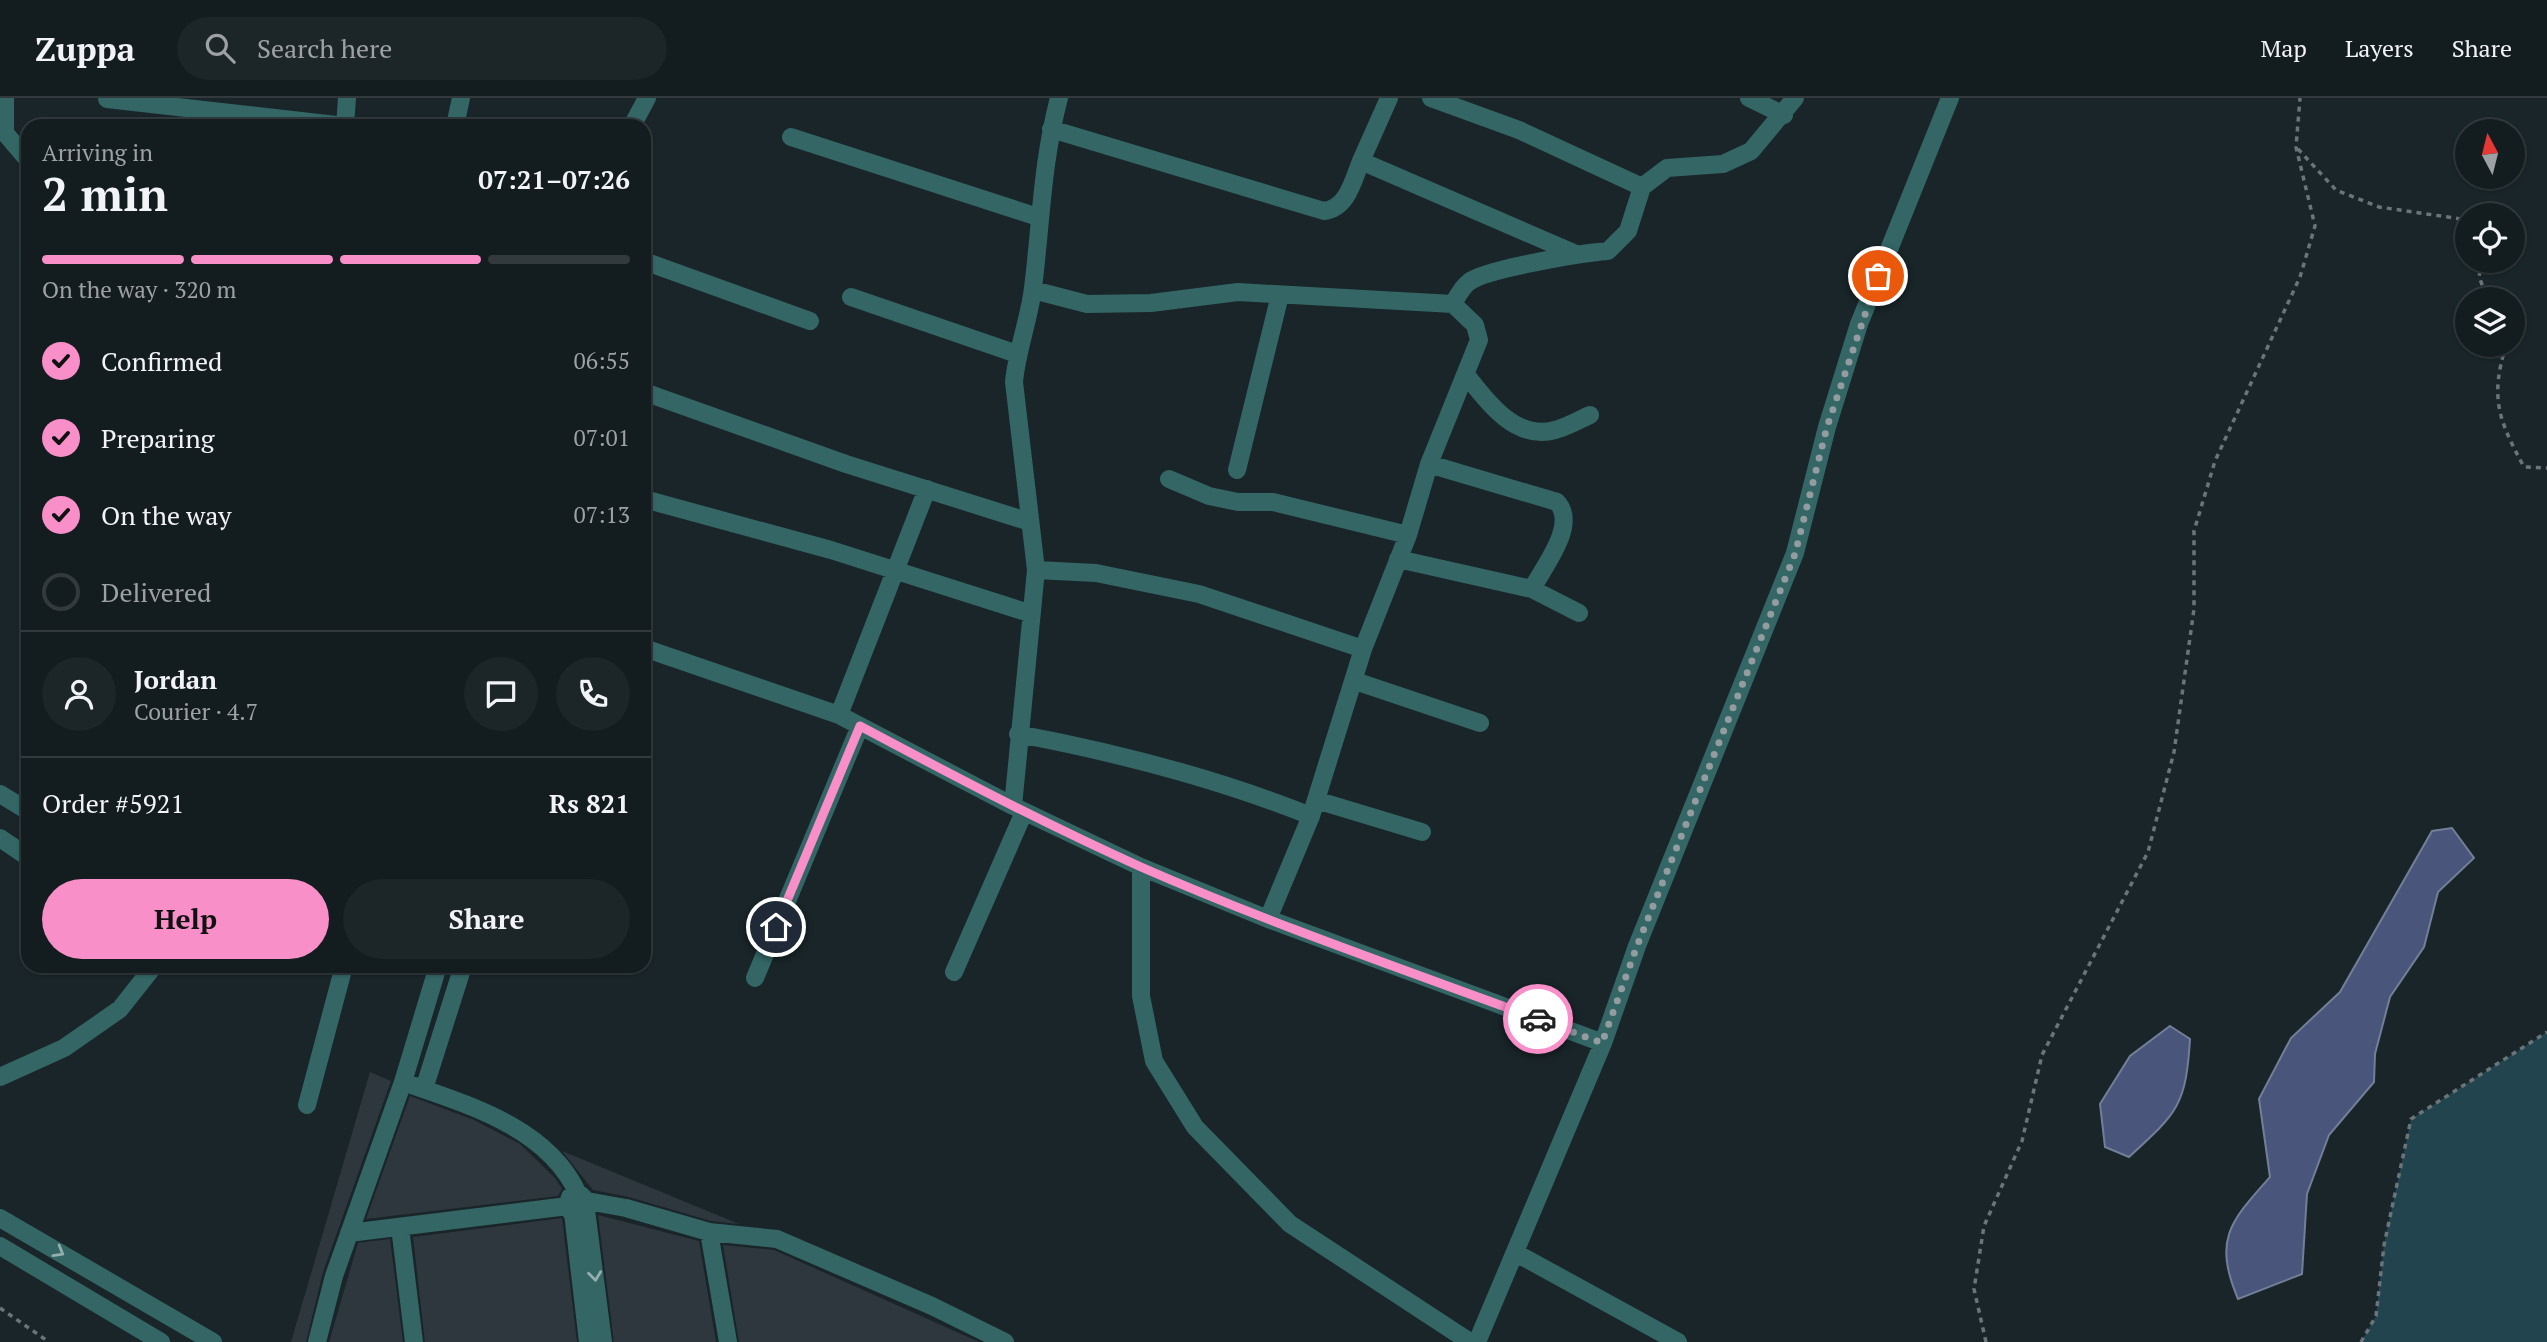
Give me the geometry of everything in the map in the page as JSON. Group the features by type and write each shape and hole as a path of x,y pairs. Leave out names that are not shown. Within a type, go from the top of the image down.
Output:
{"street":[{"path":"5,98 5,133 21,152"},
{"path":"346,119 347,98"},
{"path":"456,119 461,98"},
{"path":"636,119 647,98"},
{"path":"954,972 1018,809 1018,734 1029,613 1036,570 1014,383 1017,354 1033,290 1038,217 1051,130 1059,98"},
{"path":"1051,130 1324,211 1333,210 1345,200 1389,98"},
{"path":"1431,98 1519,130 1642,187"},
{"path":"1749,98 1784,115"},
{"path":"1452,304 1468,282 1486,273 1576,254 1608,251 1628,231 1642,187 1667,168 1723,164 1751,151 1784,115 1795,98"},
{"path":"1477,1342 1602,1043 1637,946 1795,554 1827,427 1859,324 1950,98"},
{"path":"107,99 283,119"},
{"path":"791,137 1038,217"},
{"path":"1361,161 1576,254"},
{"path":"651,264 810,321"},
{"path":"1033,290 1087,304 1151,303 1238,292 1452,304 1475,325 1479,340 1467,376 1456,394 1429,464 1408,535 1363,649 1314,808 1268,919"},
{"path":"1237,470 1280,295"},
{"path":"851,297 1017,354"},
{"path":"1467,376 1495,413 1527,429 1552,431 1590,415"},
{"path":"651,394 1030,522"},
{"path":"1429,464 1556,502 1563,509 1565,525 1532,589"},
{"path":"1169,479 1209,496 1238,502 1273,502 1408,535"},
{"path":"839,715 927,489"},
{"path":"651,501 831,550 893,572 1029,613"},
{"path":"1398,559 1532,589 1579,613"},
{"path":"1036,570 1096,573 1199,594 1363,649"},
{"path":"651,651 839,715 1018,809 1141,867 1268,919 1602,1043"},
{"path":"1355,681 1480,723"},
{"path":"755,978 860,726"},
{"path":"1018,734 1159,764 1314,808 1422,832"},
{"path":"0,794 21,807"},
{"path":"0,838 21,852"},
{"path":"1141,867 1143,1009 1154,1061 1195,1127 1290,1224 1470,1342"},
{"path":"0,1077 64,1048 120,1009 149,973"},
{"path":"307,1105 342,973"},
{"path":"317,1342 349,1233 402,1082 436,973"},
{"path":"424,1089 461,973"},
{"path":"428,997 451,1004"},
{"path":"402,1082 458,1100 524,1133 558,1163 578,1205 603,1342"},
{"path":"349,1233 578,1205 626,1208 709,1232 777,1239 932,1306 1005,1342"},
{"path":"578,1205 588,1342"},
{"path":"0,1218 213,1342"},
{"path":"400,1227 414,1342"},
{"path":"709,1232 728,1342"},
{"path":"0,1246 161,1342"},
{"path":"1516,1253 1678,1342"}],"path":[{"path":"1986,1342 1974,1289 1984,1226 2022,1141 2042,1055 2148,852 2174,752 2194,609 2194,531 2214,461 2300,277 2315,226 2296,147 2300,98"},
{"path":"2296,147 2336,190 2379,207 2455,218"},
{"path":"2502,357 2495,380 2503,430 2524,467 2547,468"},
{"path":"2361,1342 2376,1316 2384,1244 2411,1119 2547,1032"},
{"path":"0,1308 50,1342"}],"shaded area":[{"path":"2547,1032 2547,1342 2361,1342 2376,1316 2384,1244 2411,1119"}],"water":[{"path":"2452,828 2474,858 2438,892 2424,947 2390,997 2375,1054 2374,1082 2329,1135 2307,1194 2302,1274 2238,1299 2227,1261 2230,1232 2245,1207 2270,1177 2259,1099 2291,1038 2340,992 2432,831"},
{"path":"2170,1026 2190,1039 2186,1080 2176,1107 2129,1157 2105,1147 2100,1104 2130,1056"}],"building":[{"path":"370,1072 391,1081 323,1272 306,1342 291,1342"},
{"path":"410,1096 474,1120 520,1144 555,1178 562,1189 558,1196 366,1219"},
{"path":"562,1151 739,1224 711,1221 629,1197 593,1190"},
{"path":"598,1215 699,1241 716,1342 614,1342"},
{"path":"562,1218 577,1342 425,1342 413,1237"},
{"path":"390,1239 403,1342 329,1342 358,1243"},
{"path":"723,1245 774,1250 979,1342 739,1342"}],"way so far":[{"path":"1538,1019 1602,1043 1637,946 1699,798 1795,554 1827,427 1859,324 1878,276"}],"route":[{"path":"776,927 860,726 1013,806 1141,867 1268,919 1538,1019"}]}
